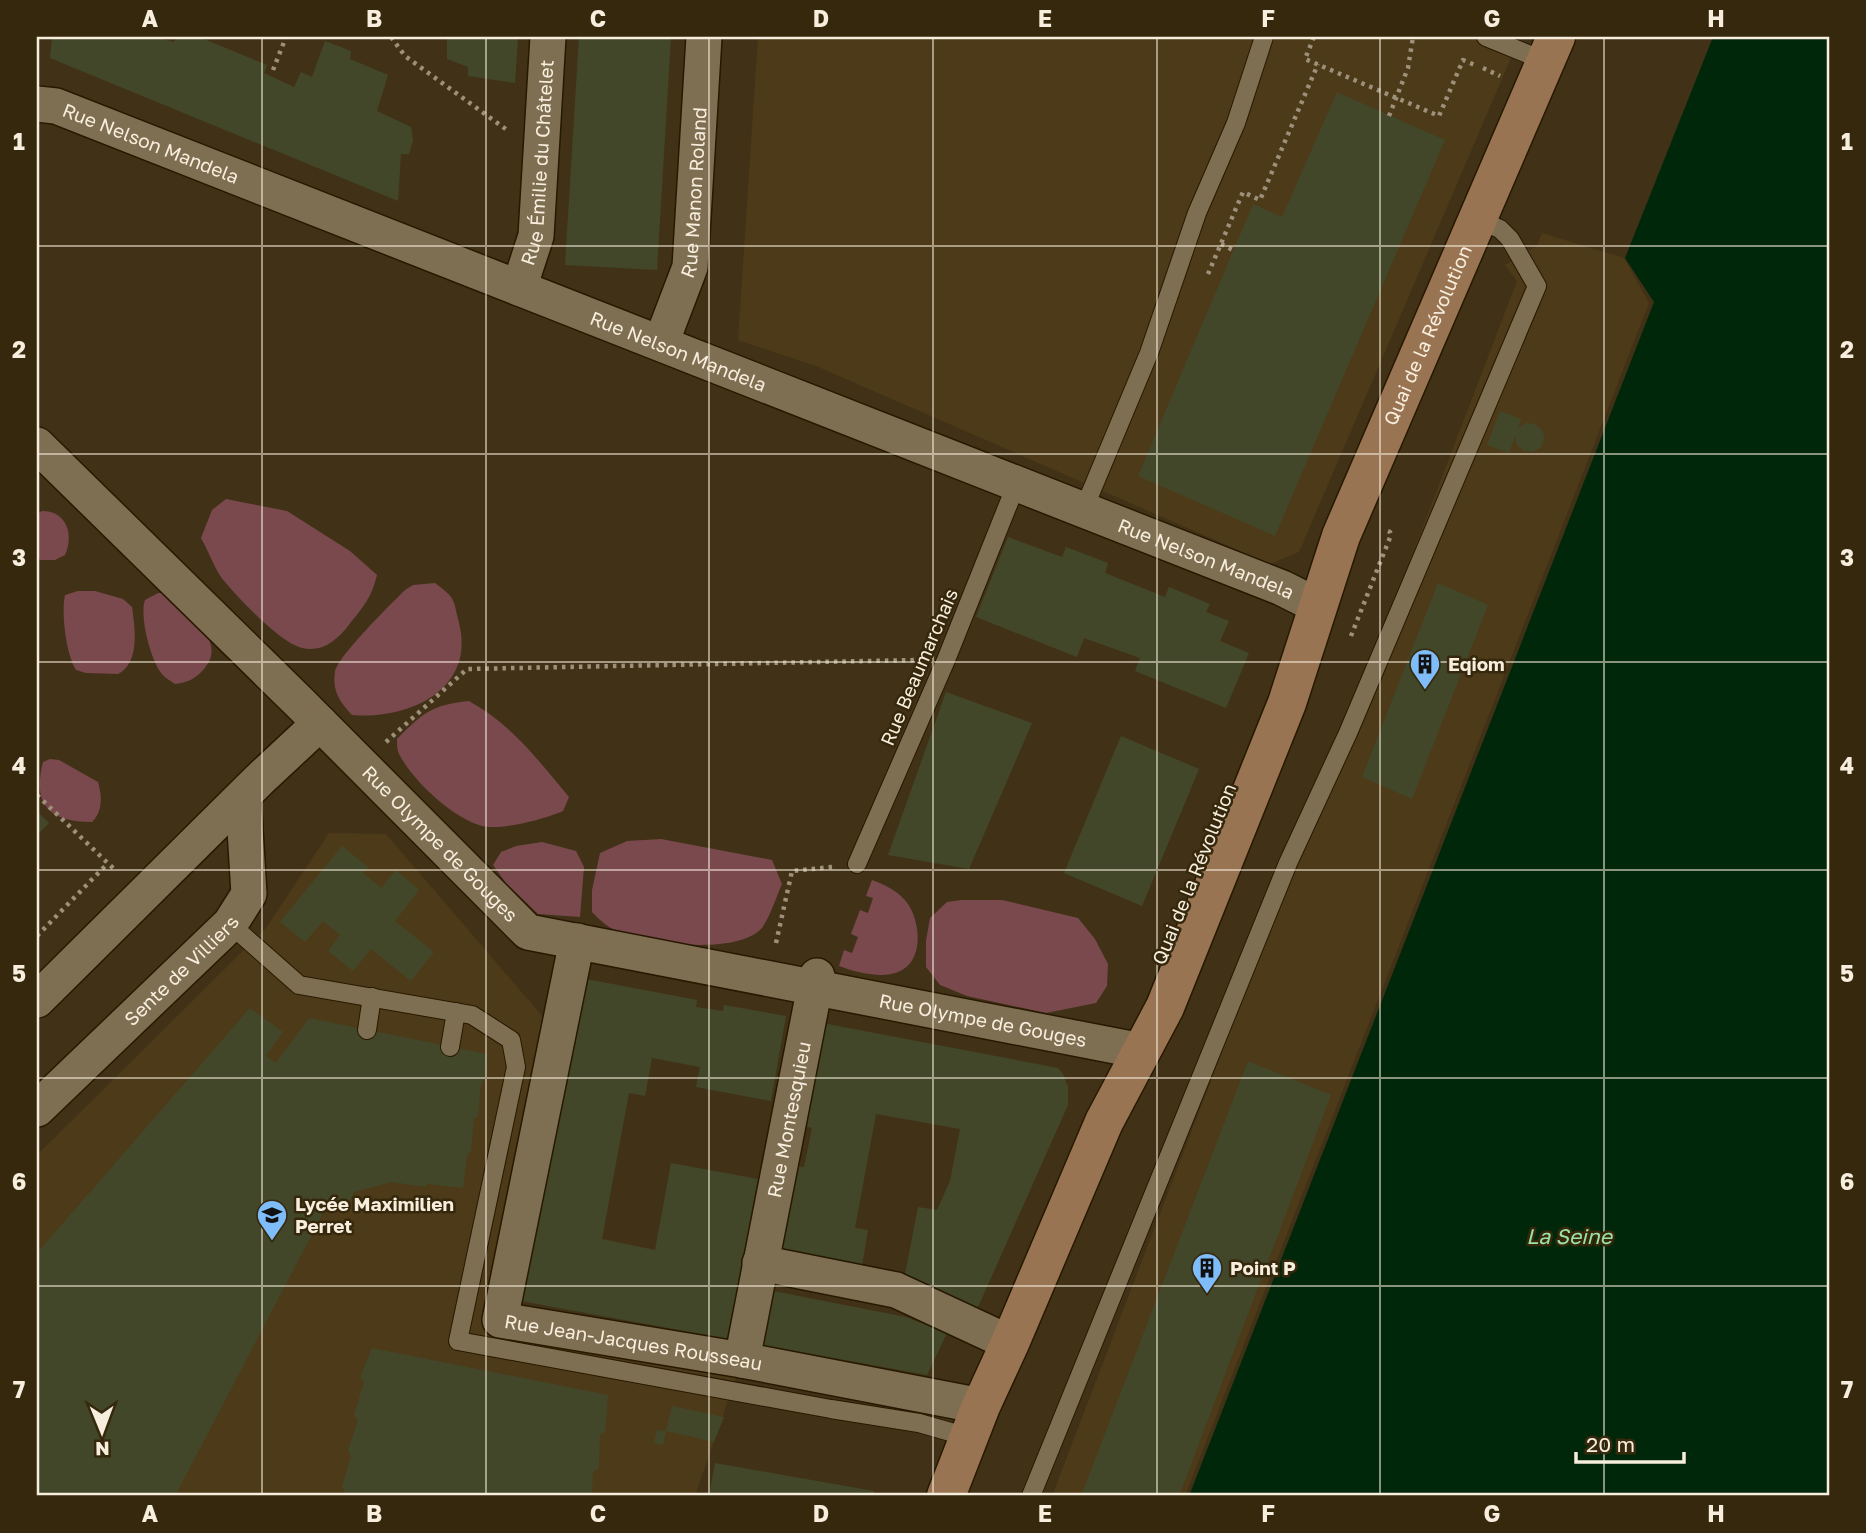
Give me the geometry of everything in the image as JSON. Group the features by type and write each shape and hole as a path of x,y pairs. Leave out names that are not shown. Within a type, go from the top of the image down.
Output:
{"main road":[{"name":"Quai de la Révolution","path":"946,1496 975,1421 1104,1122 1165,1007 1287,703 1312,621 1345,529 1551,49"},
{"name":"Quai de la Révolution","path":"1104,1122 1126,1048 1193,868 1266,695 1312,621"}],"street":[{"name":"Rue Émilie du Châtelet","path":"519,288 536,236 548,37"},
{"name":"Rue Manon Roland","path":"661,343 690,267 704,37"},
{"name":"Rue Nelson Mandela","path":"37,104 56,106 1282,589 1312,621"},
{"name":"Rue Olympe de Gouges","path":"37,445 528,932 768,978 816,981 1126,1048"},
{"path":"37,1000 320,723"},
{"name":"Sente de Villiers","path":"37,1109 230,924 249,894 243,797"},
{"name":"Rue Jean-Jacques Rousseau","path":"577,941 500,1320 742,1360 975,1421"},
{"name":"Rue Montesquieu","path":"742,1360 816,981"},
{"path":"760,1263 896,1290 1010,1343"}],"lane":[{"path":"1083,511 1149,353 1197,213 1236,123 1264,37"},
{"path":"1486,37 1551,49"},
{"path":"1031,1496 1288,863 1348,733 1538,286 1510,239 1500,229 1477,219"},
{"name":"Rue Beaumarchais","path":"857,864 946,660 1016,485"},
{"path":"230,924 299,985 472,1015 511,1040 516,1067 458,1341 919,1423 975,1421"},
{"path":"367,1030 372,997"},
{"path":"450,1047 456,1012"}],"path":[{"path":"273,70 286,37"},
{"path":"1314,37 1305,59 1439,116 1463,60 1504,78"},
{"path":"1389,116 1408,68 1413,37"},
{"path":"394,39 405,56 509,132"},
{"path":"1206,278 1243,192 1260,200 1318,65"},
{"path":"1221,244 1233,250"},
{"path":"1355,626 1391,536"},
{"path":"361,765 467,670 946,660"},
{"path":"37,795 142,897"},
{"path":"37,936 108,863"},
{"path":"768,978 792,871 857,864"}],"shaded area":[{"path":"758,37 1520,37 1299,552 1270,564 816,366 738,340"},
{"path":"1542,233 1624,258 1649,303 1185,1496 1052,1496 1517,281 1505,265 1537,246"},
{"path":"226,499 287,511 350,551 377,575 366,602 334,640 316,649 293,644 258,617 221,577 201,538 212,510"},
{"path":"42,511 57,515 63,520 68,532 65,555 55,560 40,560 37,556 37,514"},
{"path":"435,583 453,600 462,646 457,666 447,683 433,696 415,706 395,712 352,715 336,691 334,679 338,665 405,590 413,585"},
{"path":"78,591 95,591 123,599 132,607 135,635 133,654 125,669 118,674 86,673 76,670 72,663 64,622 65,595"},
{"path":"158,593 165,593 193,617 208,637 212,648 211,658 204,669 195,678 184,682 175,684 163,675 150,649 145,627 145,600"},
{"path":"469,701 498,720 546,770 569,797 563,811 534,821 487,827 468,820 445,806 413,775 399,754 397,739 428,712 445,705"},
{"path":"50,759 59,760 98,782 101,803 92,822 65,819 47,808 42,800 40,777 43,762"},
{"name":"Lycée Maximilien Perret","path":"329,833 386,834 549,1024 490,1329 736,1377 695,1496 37,1496 37,1155 266,928"},
{"path":"661,839 772,860 782,884 761,929 748,937 730,942 686,945 623,933 600,920 592,912 592,890 600,853 627,841"},
{"path":"542,842 576,851 584,867 580,917 538,914 506,883 493,865 501,852 516,846"},
{"path":"872,880 901,896 916,922 918,942 912,960 906,967 891,974 868,974 839,966 844,950 852,953 858,937 851,934 860,910 868,913 873,898 866,896"},
{"path":"1002,900 1078,918 1095,939 1108,964 1107,986 1096,1003 1046,1013 967,996 940,985 926,967 926,941 930,918 947,902"}],"water":[{"name":"La Seine","path":"1713,37 1829,37 1829,1496 1189,1496 1654,302 1625,258"}],"building":[{"path":"52,37 157,37 174,42 176,37 199,37 267,65 264,73 294,87 301,72 312,77 325,41 351,51 350,59 388,75 377,111 411,127 413,140 409,154 401,154 398,201 50,58"},
{"path":"447,37 518,37 515,83 468,76 468,67 447,59"},
{"path":"579,37 671,37 657,270 565,265"},
{"path":"1337,92 1445,140 1275,536 1138,476 1253,204 1282,217"},
{"path":"1500,411 1521,419 1518,428 1526,423 1535,424 1542,430 1545,438 1541,447 1533,452 1524,451 1517,445 1515,436 1509,453 1487,445"},
{"path":"1008,537 1062,557 1066,547 1108,563 1105,573 1165,597 1169,587 1210,604 1206,612 1229,621 1220,641 1249,653 1226,708 1135,671 1140,658 1084,638 1077,657 976,617"},
{"name":"Eqiom","path":"1438,583 1488,605 1412,799 1362,777"},
{"path":"946,692 1032,723 969,869 888,855"},
{"path":"1121,736 1199,769 1142,906 1064,873"},
{"path":"37,811 49,823 37,835"},
{"path":"342,846 368,867 363,873 381,888 396,870 419,890 395,921 434,952 411,981 371,949 353,971 328,951 340,935 323,921 305,942 280,922"},
{"path":"581,978 697,1000 696,1007 723,1011 724,1005 786,1016 771,1101 696,1087 700,1067 652,1058 645,1096 629,1093 602,1239 655,1250 671,1163 758,1179 728,1339 521,1301"},
{"path":"250,1008 283,1032 266,1056 276,1063 309,1018 487,1054 485,1079 481,1084 478,1116 474,1119 463,1188 428,1184 424,1187 392,1182 354,1192 347,1206 331,1198 175,1496 37,1496 37,1253"},
{"path":"822,1023 1058,1068 1063,1074 1068,1087 1068,1105 978,1307 904,1280 918,1207 937,1210 950,1181 960,1129 876,1114 855,1228 868,1230 861,1272 779,1256 796,1166 804,1167 812,1128 803,1126"},
{"name":"Point P","path":"1248,1061 1331,1095 1179,1496 1081,1496"},
{"path":"773,1291 906,1317 947,1333 927,1375 762,1345"},
{"path":"372,1348 608,1395 605,1432 600,1435 599,1468 593,1472 592,1496 343,1496 345,1492 342,1487 351,1456 348,1451 358,1420 354,1415 364,1382 360,1377"},
{"path":"672,1406 724,1417 714,1442 666,1431"},
{"path":"657,1430 666,1431 663,1445 654,1443"},
{"path":"715,1463 874,1491 873,1496 709,1496"}],"place":[{"name":"Eqiom","path":"1425,691"},
{"name":"Lycée Maximilien Perret","path":"272,1242"},
{"name":"Point P","path":"1207,1295"}]}
